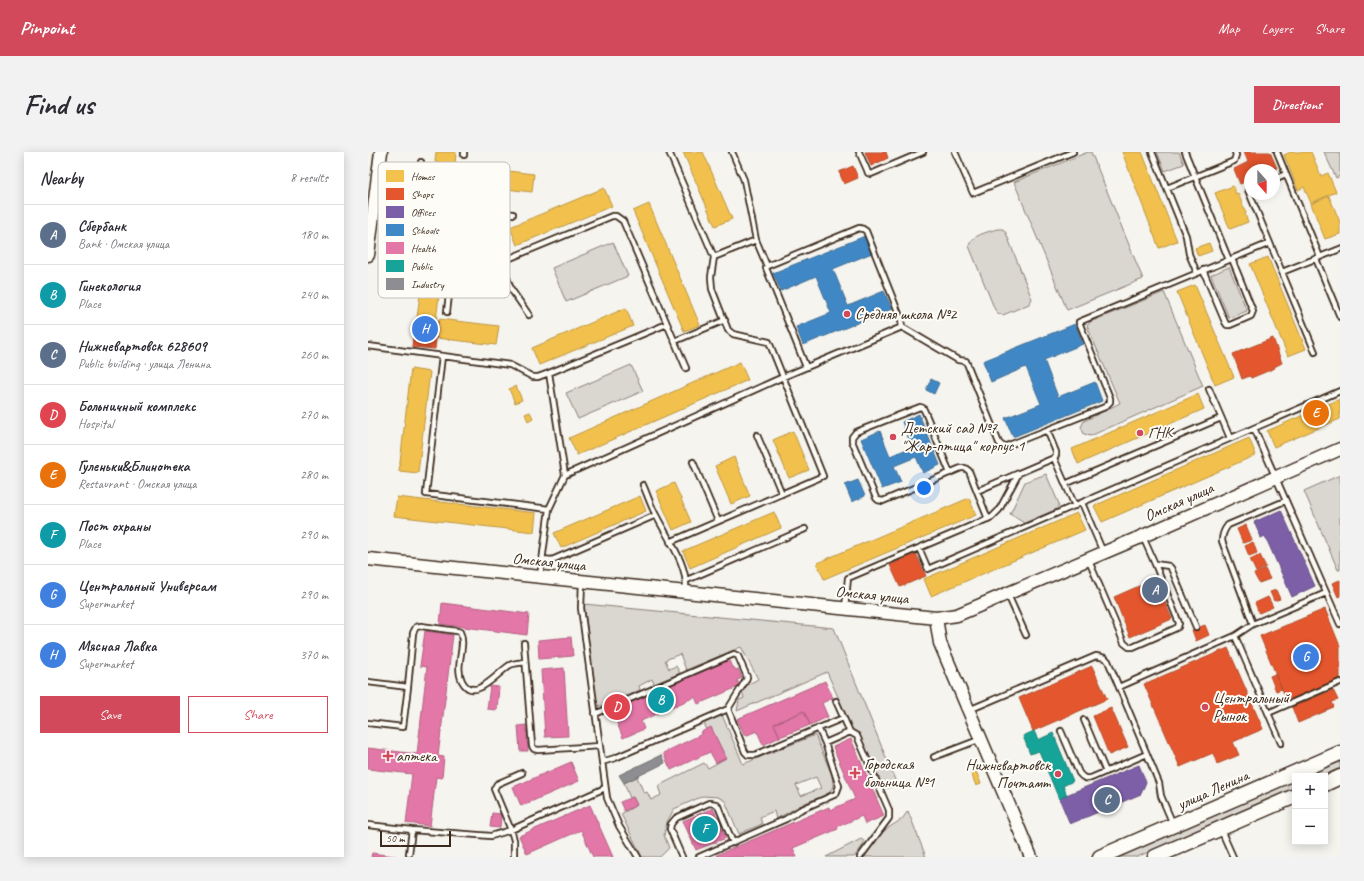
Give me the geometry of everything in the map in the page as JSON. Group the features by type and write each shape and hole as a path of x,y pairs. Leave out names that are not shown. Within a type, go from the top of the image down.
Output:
{"main road":[{"path":"379,162 380,152"},
{"path":"368,256 378,170"},
{"name":"Омская улица","path":"368,559 582,582 686,586 845,608 936,618 957,615 1143,536 1340,449"},
{"path":"936,618 940,643 1031,857"},
{"name":"улица Ленина","path":"1100,857 1340,753"},
{"path":"1328,783 1340,777"},
{"path":"1155,857 1292,797"}],"lane":[{"path":"669,152 714,257 711,278 712,289 728,330 733,334 769,342 823,476 670,542"},
{"path":"732,152 744,180 756,240 806,367"},
{"path":"858,152 868,173 871,174 923,152"},
{"path":"955,152 972,193 1073,152"},
{"path":"1152,152 1186,236 1190,254 1197,273"},
{"path":"1185,152 1253,312 1251,316 1227,325 1204,270"},
{"path":"1167,188 1234,160 1236,155 1235,152"},
{"path":"1277,152 1340,317"},
{"path":"1280,177 1286,174"},
{"path":"1252,200 1315,352"},
{"path":"510,258 612,216 616,216 623,221 686,368"},
{"path":"767,266 859,228 863,229 866,232 901,319 902,327"},
{"path":"714,257 756,240"},
{"path":"902,327 958,360 966,361 999,443 1002,446 1007,446 1105,407 1110,402 1110,398 1079,322 1270,243"},
{"path":"1282,272 1340,249"},
{"path":"510,286 529,314"},
{"path":"447,312 449,298"},
{"path":"675,341 725,320"},
{"path":"368,346 510,365 533,377 538,377 667,324"},
{"path":"565,475 783,377 902,327"},
{"path":"442,356 426,494 549,509"},
{"path":"540,577 549,509 565,475 549,373"},
{"path":"1209,389 1230,438"},
{"path":"919,548 928,569 1340,391"},
{"path":"950,473 923,408 920,407 856,432 852,438 878,500 883,500 950,473 961,468 967,469 988,519"},
{"path":"1065,484 1221,418"},
{"path":"1254,428 1340,624"},
{"path":"1047,430 1056,452 1054,458 1075,506"},
{"path":"757,434 782,494"},
{"path":"977,491 1054,458"},
{"path":"693,462 718,520"},
{"path":"845,608 848,578 988,519 999,510 1019,473"},
{"path":"643,485 656,515 677,554 686,586 805,529"},
{"path":"1253,624 1222,541 1222,535 1228,526 1286,501"},
{"path":"1082,503 1103,552"},
{"path":"542,559 552,560 656,515"},
{"path":"1088,559 1124,643 1129,647 1133,647 1178,627 1179,623 1143,536"},
{"path":"1155,564 1169,566 1171,568 1196,627"},
{"path":"582,582 581,608 605,788 609,805 619,826 638,857"},
{"path":"1007,593 1026,636"},
{"path":"1118,687 1235,636 1253,624 1326,593"},
{"path":"368,723 403,727 414,633 416,627 421,626 460,632 462,639 459,670 460,678 468,688 476,689 482,687 510,665 525,662"},
{"path":"1235,636 1281,743"},
{"path":"524,643 532,746 534,749 600,746"},
{"path":"595,714 734,654 738,656 747,677 728,709 615,758 602,762"},
{"path":"968,710 1096,656 1105,658 1108,661 1160,783 1162,796 1174,825"},
{"path":"368,682 408,687"},
{"path":"1268,713 1340,682"},
{"path":"836,702 850,732 857,736 889,810 889,818 860,857"},
{"path":"728,709 745,752 751,756 843,718"},
{"path":"1084,720 1106,772"},
{"path":"700,857 786,819 800,810 836,794 839,786 825,743 818,728"},
{"path":"1061,731 1079,773 1086,779 1148,754"},
{"path":"825,743 850,732"},
{"path":"934,757 981,739"},
{"path":"514,857 514,840 495,792 495,786 522,773"},
{"path":"368,824 412,830 490,836 511,830 605,788"},
{"path":"682,857 670,828 670,824 676,818 709,804 716,804 718,806 734,842"},
{"path":"1220,829 1233,857"},
{"path":"409,854 412,830"}],"shaded area":[{"path":"1091,152 1143,279 1067,310 1014,182"},
{"path":"1157,152 1179,152 1184,164 1165,171"},
{"path":"1324,152 1340,152 1340,176 1336,178"},
{"path":"997,229 1003,229 1006,233 1032,299 1029,304 1003,315 999,314 995,310 969,246 970,242 976,237"},
{"path":"613,242 628,276 566,302 552,268"},
{"path":"1229,267 1247,311 1229,318 1211,275"},
{"path":"1164,292 1203,386 1090,436 1084,434 1081,427 1084,421 1120,403 1087,326 1090,322"},
{"path":"631,365 643,391 578,419 566,393"},
{"path":"1046,474 1059,504 1057,509 1024,523 1010,514 1025,482"},
{"path":"1340,475 1340,570 1338,570 1304,491"},
{"path":"584,604 834,628 897,785 888,788 882,787 879,784 859,735 851,731 827,672 737,711 739,700 744,698 742,691 749,684 758,679 741,647 686,670 680,654 665,660 669,669 676,666 680,673 654,684 652,679 639,686 640,690 601,706 597,705"},
{"path":"722,715 743,764 815,735 832,775 833,786 830,792 805,803 776,819 774,811 760,817 762,824 739,834 725,801 718,797 703,796 674,809 667,822 664,835 669,848 660,857 642,857 621,814 637,805 633,797 630,798 624,783 637,777 644,793 647,792 651,800 661,795 658,786 704,763 708,768 726,758 711,728 707,730 704,723","holes":["816,777 821,788 801,796 796,785"]},
{"path":"1340,762 1340,768 1328,773 1313,773"},
{"path":"1292,782 1292,789 1137,857 1118,857"},
{"path":"908,811 926,857 863,857 882,832 902,819"},
{"path":"861,839 864,841 864,844 854,857 826,857"}],"building: Homes":[{"path":"436,152 456,152 455,162 435,162"},
{"path":"683,152 703,152 732,219 715,226"},
{"path":"1122,152 1142,152 1177,241 1159,248"},
{"path":"1291,152 1311,152 1321,176 1328,173 1336,192 1311,203 1304,187 1298,190 1284,155"},
{"path":"510,171 534,174 532,192 510,189"},
{"path":"1233,186 1236,194 1238,193 1248,222 1230,229 1215,193"},
{"path":"604,188 612,206 517,245 510,227"},
{"path":"1329,196 1340,222 1340,234 1325,239 1311,204"},
{"path":"649,204 700,325 684,331 633,211"},
{"path":"1209,243 1212,251 1198,256 1195,248"},
{"path":"1268,257 1306,349 1288,356 1250,264"},
{"path":"1195,285 1234,377 1215,385 1177,292"},
{"path":"420,298 439,298 436,321 417,318"},
{"path":"626,308 633,326 539,365 532,348"},
{"path":"439,319 499,326 496,345 436,338"},
{"path":"740,362 748,380 577,455 569,438"},
{"path":"411,369 430,372 418,473 399,471"},
{"path":"516,386 522,400 515,403 509,389"},
{"path":"1198,394 1204,409 1078,464 1072,449"},
{"path":"1340,399 1340,419 1274,447 1267,431"},
{"path":"530,412 533,418 528,421 525,414"},
{"path":"793,431 809,470 789,478 773,440"},
{"path":"1249,438 1256,455 1102,522 1094,506"},
{"path":"734,457 750,496 731,504 715,466"},
{"path":"674,483 691,522 673,530 656,491"},
{"path":"640,496 646,511 561,548 554,533"},
{"path":"397,497 536,513 534,532 394,516"},
{"path":"969,498 976,515 824,579 817,563"},
{"path":"774,512 781,528 690,568 683,551"},
{"path":"1077,513 1085,530 931,596 924,579"},
{"path":"976,771 981,784 976,786 971,773"}],"building: Shops":[{"path":"865,152 886,152 888,158 871,166"},
{"path":"1244,152 1270,152 1275,164 1244,164 1248,162"},
{"path":"1244,164 1244,182 1240,184 1234,169"},
{"path":"853,166 858,178 844,184 839,172"},
{"path":"417,318 438,321 435,349 412,347 414,326 416,327"},
{"path":"1273,338 1282,363 1274,367 1275,368 1251,378 1250,376 1242,379 1233,354"},
{"path":"1246,525 1252,540 1243,543 1237,529"},
{"path":"1253,542 1257,553 1249,556 1245,546"},
{"path":"916,554 926,576 900,587 890,565"},
{"path":"1260,555 1266,567 1256,572 1250,559"},
{"path":"1265,569 1270,579 1259,583 1254,574"},
{"path":"1155,579 1172,619 1130,637 1114,597"},
{"path":"1340,580 1340,596 1338,597 1332,583"},
{"path":"1276,590 1280,599 1274,601 1270,592"},
{"path":"1268,597 1273,607 1259,613 1255,603"},
{"path":"1325,609 1340,646 1340,679 1287,701 1260,636"},
{"path":"1205,625 1209,635 1196,641 1192,630"},
{"name":"Центральный Рынок","path":"1228,648 1263,729 1233,742 1239,755 1217,764 1213,753 1180,767 1144,684"},
{"path":"1092,666 1107,699 1033,731 1019,698"},
{"path":"1275,674 1282,689 1276,691 1270,676"},
{"path":"1333,690 1338,700 1332,702 1334,707 1298,723 1292,707"},
{"path":"1111,708 1128,747 1109,755 1093,716"}],"building: Offices":[{"path":"1281,510 1315,586 1292,597 1265,536 1261,538 1254,522"},
{"path":"1139,765 1146,782 1141,794 1070,824 1059,798"}],"building: Schools":[{"path":"865,236 872,253 833,269 848,306 884,291 892,309 803,345 796,327 831,313 816,276 781,291 773,273"},
{"path":"1075,324 1083,344 1044,360 1058,397 1095,382 1102,401 1013,437 1005,418 1041,404 1026,367 991,382 983,361"},
{"path":"931,379 939,383 934,394 926,390"},
{"path":"919,414 940,465 923,473 916,457 894,466 901,482 882,489 861,439 880,431 890,456 912,447 902,422"},
{"path":"858,480 865,496 852,502 845,485"}],"building: Health":[{"path":"442,603 529,614 527,635 440,624"},
{"path":"425,631 453,635 438,756 444,757 442,778 436,777 430,826 406,823 412,774 368,769 368,748 417,754 427,667 420,666"},
{"path":"571,637 573,656 539,659 538,640"},
{"path":"729,660 732,668 734,667 735,670 738,669 742,678 737,680 740,686 698,704 695,697 641,721 644,729 623,738 612,711"},
{"path":"564,668 568,736 545,737 541,670"},
{"path":"825,681 833,698 822,703 828,717 810,725 804,711 774,724 780,737 763,745 757,731 745,736 737,719"},
{"path":"490,686 499,687 497,710 487,709"},
{"path":"804,711 810,725 780,737 774,724"},
{"path":"526,725 528,751 520,751 518,726"},
{"path":"711,727 726,758 716,763 710,752 671,770 663,753 702,734 701,732"},
{"name":"Городская больница №1","path":"851,739 884,816 865,824 862,816 837,827 838,829 793,848 797,857 718,857 717,855 829,807 830,810 855,799 833,747"},
{"path":"571,762 579,781 521,806 513,787"},
{"path":"633,797 637,805 624,811 620,802"},
{"path":"590,805 613,857 593,857 581,830 527,854 519,836"},
{"path":"713,808 726,838 696,850 683,821"},
{"path":"492,813 501,814 500,828 490,827"},
{"path":"372,853 401,857 371,857"}],"building: Public":[{"path":"1034,731 1038,740 1053,733 1073,781 1063,786 1067,795 1059,799 1039,751 1030,754 1023,736"}],"building: Industry":[{"path":"661,755 665,763 624,783 619,775"}],"place":[{"name":"Средняя школа №2","path":"847,314"},
{"name":"Мясная Лавка","path":"425,329"},
{"name":"Гуленьки&Блинотека","path":"1316,413"},
{"name":"ГНК","path":"1140,433"},
{"name":"Детский сад №7 \"Жар-птица\" корпус 1","path":"893,437"},
{"name":"Сбербанк","path":"1155,590"},
{"name":"Центральный Универсам","path":"1306,657"},
{"name":"Гинекология","path":"661,700"},
{"name":"Больничный комплекс","path":"617,707"},
{"name":"Центральный Рынок","path":"1205,707"},
{"name":"аптека","path":"388,756"},
{"name":"Городская больница №1","path":"855,773"},
{"name":"Нижневартовск Почтамт","path":"1058,774"},
{"name":"Нижневартовск 628609","path":"1107,800"},
{"name":"Пост охраны","path":"705,829"}]}
